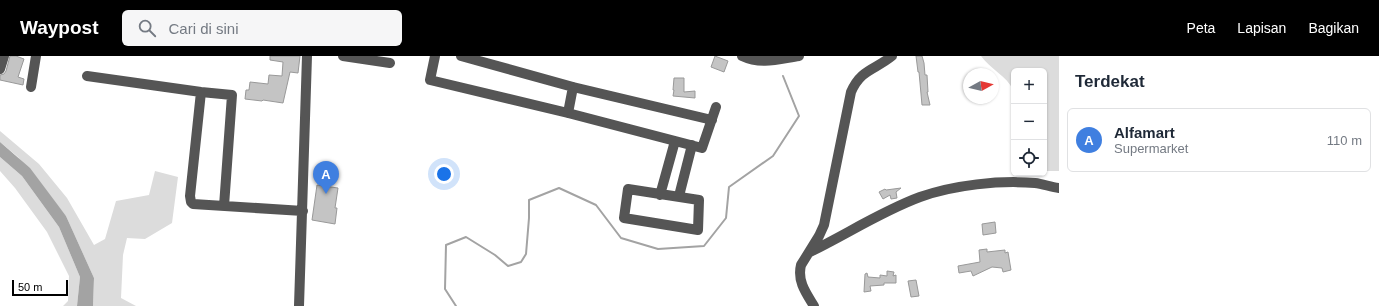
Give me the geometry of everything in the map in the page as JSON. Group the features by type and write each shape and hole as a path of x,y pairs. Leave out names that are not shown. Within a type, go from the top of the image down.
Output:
{"street":[{"path":"0,69 4,56"},
{"path":"31,87 36,56"},
{"path":"299,306 307,56"},
{"path":"343,56 390,63"},
{"path":"435,56 430,80 568,113 702,148 716,107"},
{"path":"461,56 573,87 712,120"},
{"path":"742,56 750,60 762,62 799,56"},
{"path":"814,306 800,278 801,265 810,252 824,225 851,92 857,81 865,72 892,56"},
{"path":"87,76 232,95 224,206"},
{"path":"568,113 573,87"},
{"path":"200,92 190,200 193,204 302,211"},
{"path":"660,195 675,141"},
{"path":"679,196 692,146"},
{"path":"810,252 901,205 947,189 979,184 1013,183 1035,183 1059,188"},
{"path":"628,190 660,195 679,196 699,200 698,230 624,218 628,190"}],"shaded area":[{"path":"981,56 1059,56 1059,171 1047,171 1047,68 1011,68 1011,87 999,74 999,68 992,68"},
{"path":"0,131 39,164 67,198 94,245 105,239 116,201 149,195 155,171 178,177 172,223 145,239 127,238 123,255 121,298 136,306 93,306 94,278 66,216 18,157 0,142"},
{"path":"0,142 30,168 66,216 94,278 93,306 77,306 80,277 59,227 22,176 0,157"},
{"path":"0,157 22,176 59,227 80,277 77,306 63,306 68,301 69,276 47,232 15,188 0,171"}],"building":[{"path":"10,56 16,56 24,59 18,77 24,79 23,85 0,80 0,75 4,74 6,71"},
{"path":"270,56 300,56 298,73 290,72 283,103 245,99 246,90 249,90 250,82 268,84 269,75 282,76 283,62 270,60"},
{"path":"715,56 728,61 724,72 711,67"},
{"path":"916,56 922,56 924,63 925,75 927,75 927,92 930,105 922,105"},
{"path":"674,78 684,78 684,92 695,91 695,98 673,96"},
{"path":"317,185 338,188 335,208 337,208 335,224 312,220"},
{"path":"901,188 896,192 897,198 891,199 890,195 883,199 879,192 885,189"},
{"path":"995,222 996,233 983,235 982,224"},
{"path":"987,249 987,252 1005,250 1005,253 1008,252 1011,270 1003,272 1002,268 992,267 973,276 971,271 959,273 958,266 980,262 979,250"},
{"path":"887,271 894,272 893,276 896,275 896,283 884,283 884,285 870,286 871,291 864,292 865,274 867,273 868,277 880,278 880,275 887,276"},
{"path":"916,280 919,296 911,297 908,281"}],"waterway":[{"path":"456,306 445,289 446,245 466,237 495,255 508,266 521,262 526,254 529,200 559,188 596,205 621,238 658,249 704,246 726,218 729,187 773,156 799,116 783,76"}],"place":[{"name":"Alfamart","path":"326,194"}]}
